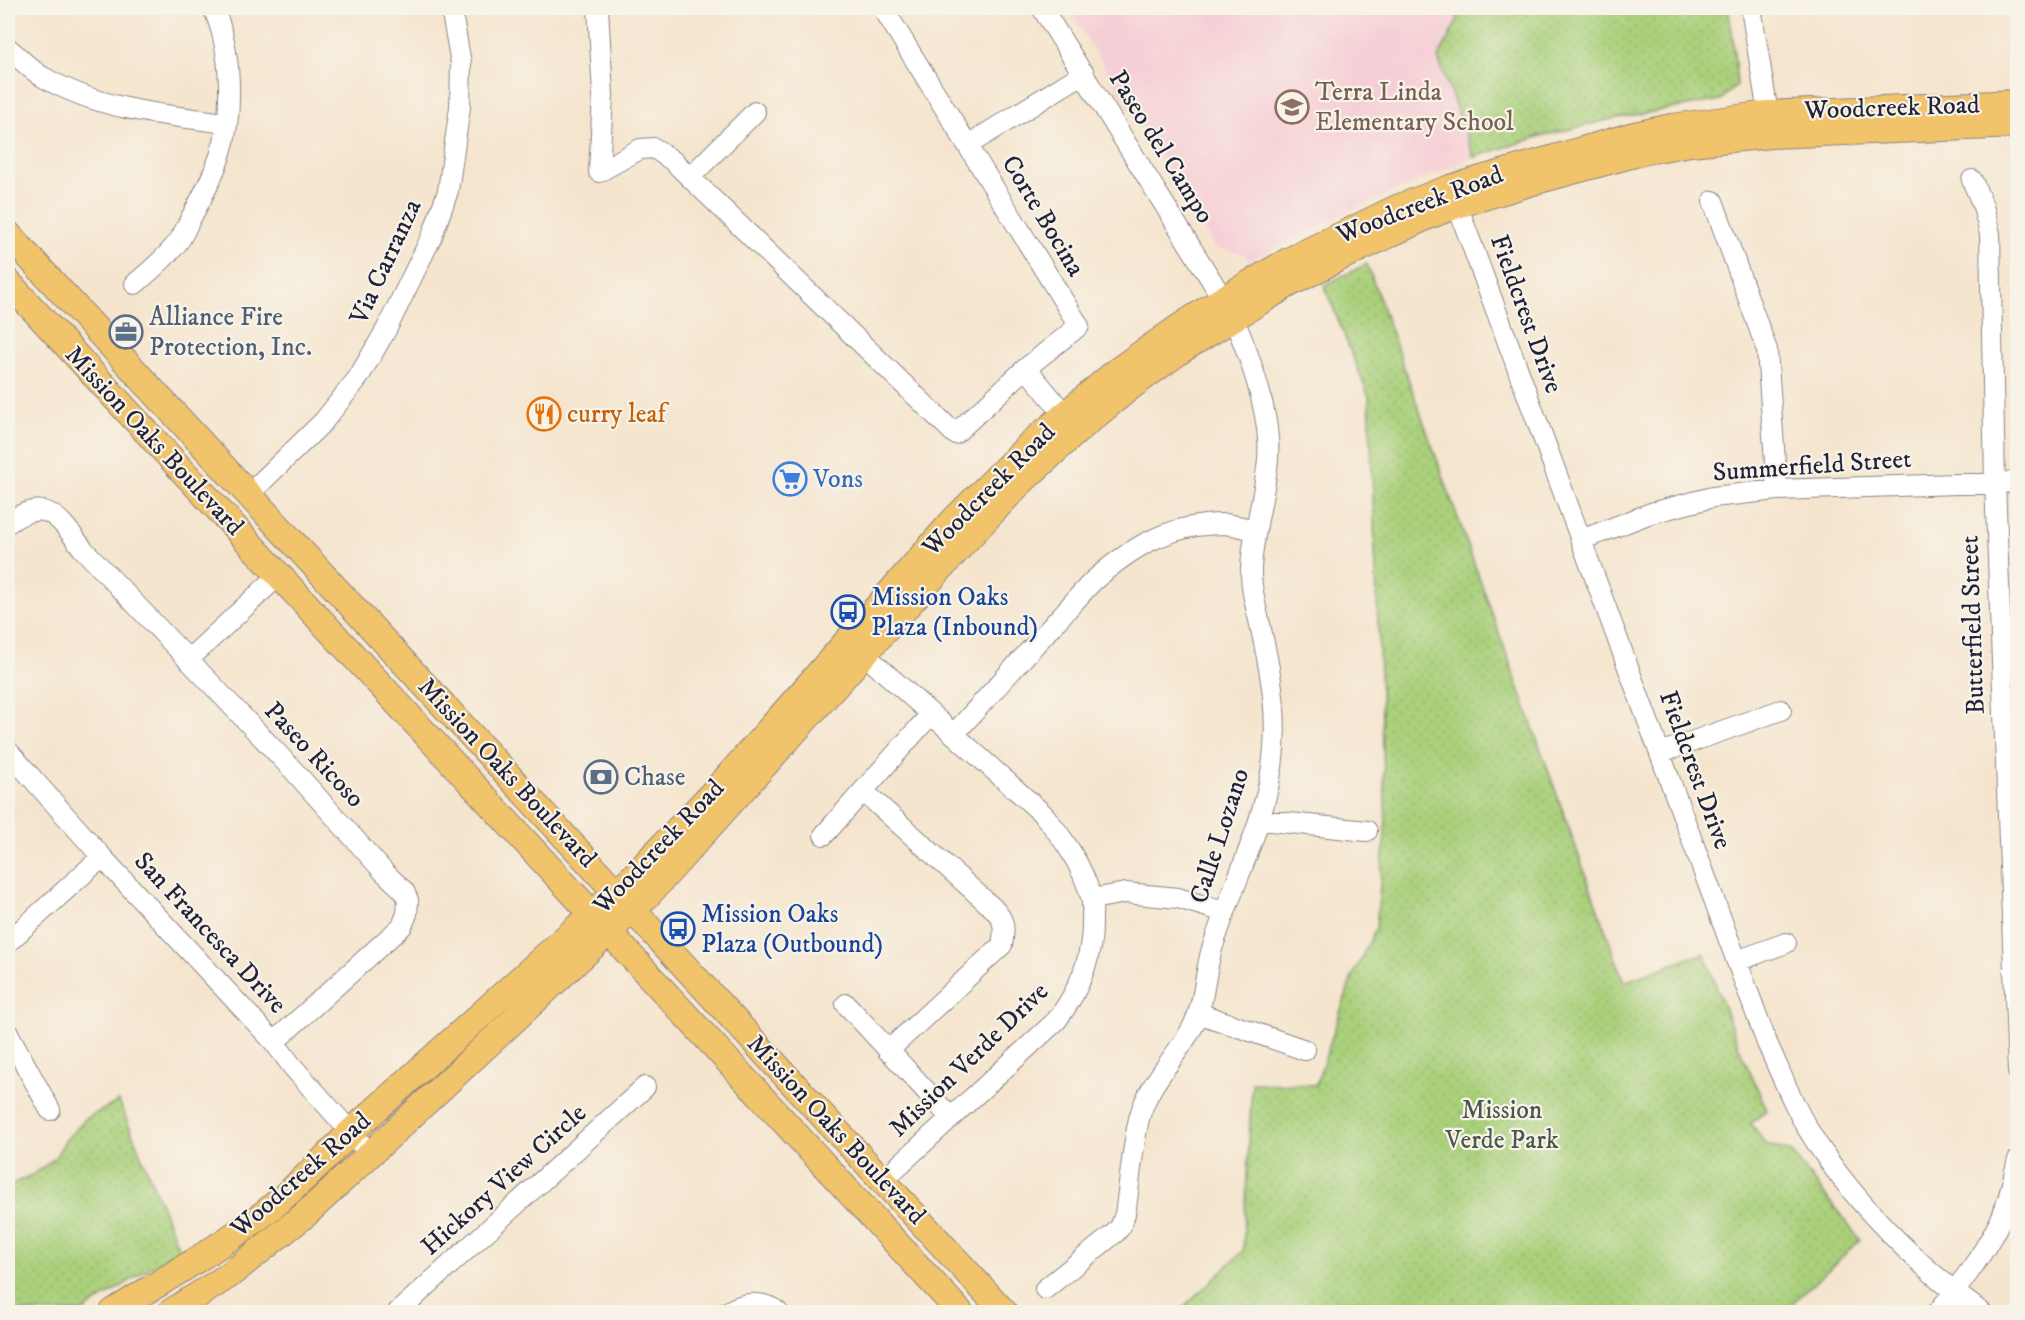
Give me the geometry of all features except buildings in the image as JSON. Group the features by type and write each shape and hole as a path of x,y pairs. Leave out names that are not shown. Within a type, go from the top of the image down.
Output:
{"main road":[{"name":"Woodcreek Road","path":"1769,124 2018,103"},
{"name":"Woodcreek Road","path":"171,1312 254,1257 306,1214 370,1154 625,901 724,781 856,647 984,489 1071,423 1117,371 1181,326 1228,307 1334,237 1397,208 1454,196 1634,135 1672,127 1769,124 2018,125"},
{"name":"Mission Oaks Boulevard","path":"8,234 1004,1312"},
{"name":"Mission Oaks Boulevard","path":"8,282 960,1312"},
{"name":"Woodcreek Road","path":"113,1312 212,1251 268,1210 351,1132 600,924"}],"street":[{"path":"135,284 160,262 178,241 199,203 220,155 227,123 227,47 213,8"},
{"name":"Via Carranza","path":"249,494 323,422 358,378 386,330 432,236 448,191 460,107 461,63 451,8"},
{"path":"598,8 603,95 599,172 640,149 654,148 673,161 955,434 1026,368 1071,423"},
{"name":"Corte Bocina","path":"883,8 1078,326 1026,368"},
{"name":"Paseo del Campo","path":"1042,8 1228,307"},
{"path":"1751,8 1769,124"},
{"path":"8,48 41,76 79,96 122,109 227,123"},
{"path":"968,145 1084,73"},
{"path":"690,177 755,112"},
{"name":"Butterfield Street","path":"1972,180 1983,206 1990,234 1995,483 2018,1071"},
{"name":"Fieldcrest Drive","path":"1454,196 1772,1054 1805,1125 1832,1166 1894,1238 1954,1293 1981,1312"},
{"path":"1713,201 1767,350 1777,490"},
{"name":"Calle Lozano","path":"1045,1288 1121,1226 1125,1214 1140,1118 1156,1081 1192,1028 1198,1013 1211,952 1260,820 1272,766 1275,705 1251,570 1268,458 1267,428 1242,335 1228,307"},
{"name":"Summerfield Street","path":"1581,540 1651,513 1713,497 1777,490 2018,482"},
{"name":"Paseo Ricoso","path":"8,524 21,514 37,509 50,512 61,520 83,549 294,771 384,872 404,891 408,900 407,914 402,926 274,1042"},
{"path":"954,734 1091,583 1116,560 1152,539 1196,526 1227,524 1256,530"},
{"path":"188,660 278,576"},
{"name":"Mission Verde Drive","path":"856,647 1043,814 1078,862 1092,899 1089,954 1082,980 1065,1009 1056,1021 882,1181"},
{"path":"1660,753 1781,710"},
{"path":"824,835 931,714"},
{"name":"San Francesca Drive","path":"8,751 102,857 274,1042 370,1154"},
{"path":"863,791 994,909 1002,918 1005,931 1002,945 888,1051"},
{"path":"1260,820 1367,831"},
{"path":"8,942 102,857"},
{"path":"1092,899 1125,893 1178,898 1224,912"},
{"path":"1737,961 1786,943"},
{"path":"846,1004 951,1118"},
{"path":"1198,1013 1305,1050"},
{"path":"8,1034 50,1110"},
{"name":"Hickory View Circle","path":"398,1312 645,1087"},
{"path":"1938,1312 1954,1293 1998,1226 2010,1193 2018,1160"},
{"path":"727,1312 739,1305 752,1304 765,1305 778,1312"}],"shaded area":[{"name":"Terra Linda Elementary School","path":"1068,8 1459,8 1457,21 1438,58 1474,157 1369,202 1249,261 1245,254 1215,248"}],"green space":[{"path":"1459,8 1728,8 1737,85 1721,100 1612,119 1538,137 1474,157 1438,58 1457,21"},
{"name":"Mission Verde Park","path":"1367,264 1624,982 1704,953 1738,1045 1767,1110 1751,1123 1765,1144 1791,1152 1860,1240 1788,1307 1771,1312 1179,1312 1243,1251 1252,1083 1316,1085 1352,977 1376,928 1386,824 1369,397 1324,285"},
{"path":"119,1101 179,1249 82,1312 8,1312 8,1186 34,1174 55,1158 65,1141 85,1119"}],"place":[{"name":"Terra Linda Elementary School","path":"1292,107"},
{"name":"Alliance Fire Protection, Inc.","path":"126,332"},
{"name":"curry leaf","path":"544,414"},
{"name":"Vons","path":"790,479"},
{"name":"Mission Oaks Plaza (Inbound)","path":"848,612"},
{"name":"Chase","path":"601,777"},
{"name":"Mission Oaks Plaza (Outbound)","path":"678,929"}]}
